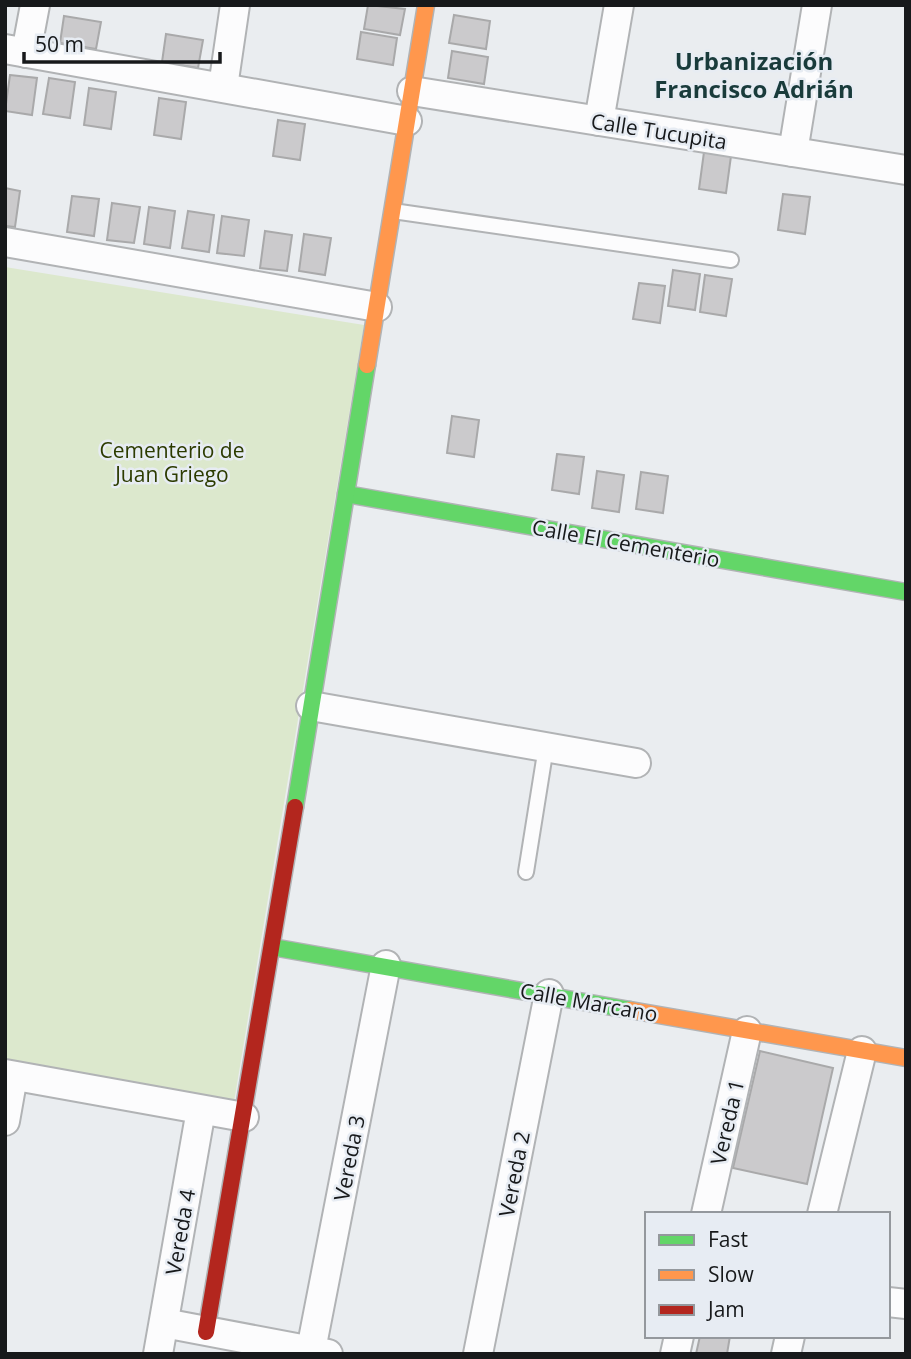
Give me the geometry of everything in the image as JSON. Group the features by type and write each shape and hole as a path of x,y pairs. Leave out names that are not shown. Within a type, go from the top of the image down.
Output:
{"street":[{"path":"35,5 16,51 407,121"},
{"path":"223,88 235,5"},
{"path":"206,1332 244,1118 426,5"},
{"path":"598,121 619,5"},
{"path":"793,152 817,5"},
{"name":"Calle Tucupita","path":"412,91 906,170"},
{"path":"5,242 377,307"},
{"name":"Calle El Cementerio","path":"346,494 906,592"},
{"path":"311,706 636,763"},
{"name":"Calle Marcano","path":"272,947 906,1058"},
{"name":"Vereda 3","path":"319,1352 386,965"},
{"name":"Vereda 2","path":"478,1354 549,994"},
{"name":"Vereda 1","path":"706,1212 747,1031"},
{"path":"822,1212 862,1051"},
{"path":"5,1121 9,1075 244,1118"},
{"name":"Vereda 4","path":"158,1354 201,1110"},
{"path":"164,1323 319,1352"}],"lane":[{"path":"392,211 731,260"},
{"path":"526,872 546,747"}],"green space":[{"name":"Cementerio de Juan Griego","path":"5,267 364,325 234,1102 5,1062"}],"building":[{"path":"368,5 405,9 400,35 364,29"},
{"path":"454,15 490,21 486,49 449,43"},
{"path":"64,16 101,22 96,49 60,43"},
{"path":"361,32 397,38 393,65 357,59"},
{"path":"166,34 203,40 198,68 162,62"},
{"path":"452,51 488,57 484,84 448,78"},
{"path":"10,75 37,78 32,115 5,111"},
{"path":"49,78 75,82 70,118 43,114"},
{"path":"89,88 116,92 111,129 84,125"},
{"path":"159,98 186,102 181,139 154,135"},
{"path":"278,120 305,124 300,160 273,156"},
{"path":"704,152 731,156 726,193 699,189"},
{"path":"5,188 20,191 15,227 5,226"},
{"path":"783,194 810,197 805,234 778,230"},
{"path":"72,196 99,199 94,236 67,232"},
{"path":"112,203 140,207 134,243 107,240"},
{"path":"149,207 175,211 170,248 144,244"},
{"path":"188,211 214,215 209,252 182,248"},
{"path":"222,216 249,220 244,256 217,253"},
{"path":"265,231 292,235 287,271 260,268"},
{"path":"304,234 331,238 325,275 299,271"},
{"path":"673,270 700,274 695,310 668,306"},
{"path":"705,275 732,279 726,316 700,312"},
{"path":"639,283 665,286 660,323 633,319"},
{"path":"452,416 479,420 474,457 447,453"},
{"path":"557,454 584,457 579,494 552,490"},
{"path":"597,471 624,475 619,512 592,508"},
{"path":"641,472 668,476 663,513 636,509"},
{"path":"760,1051 833,1068 807,1184 733,1168"},
{"path":"700,1338 730,1338 727,1354 696,1354"}],"traffic: fast":[{"path":"295,807 367,365"},
{"path":"346,494 906,592"},
{"path":"272,947 630,1010"}],"traffic: slow":[{"path":"367,365 426,5"},
{"path":"630,1010 906,1058"}],"traffic: jam":[{"path":"206,1332 295,807"}],"district":[{"name":"Urbanización Francisco Adrián","path":"754,74"}]}
